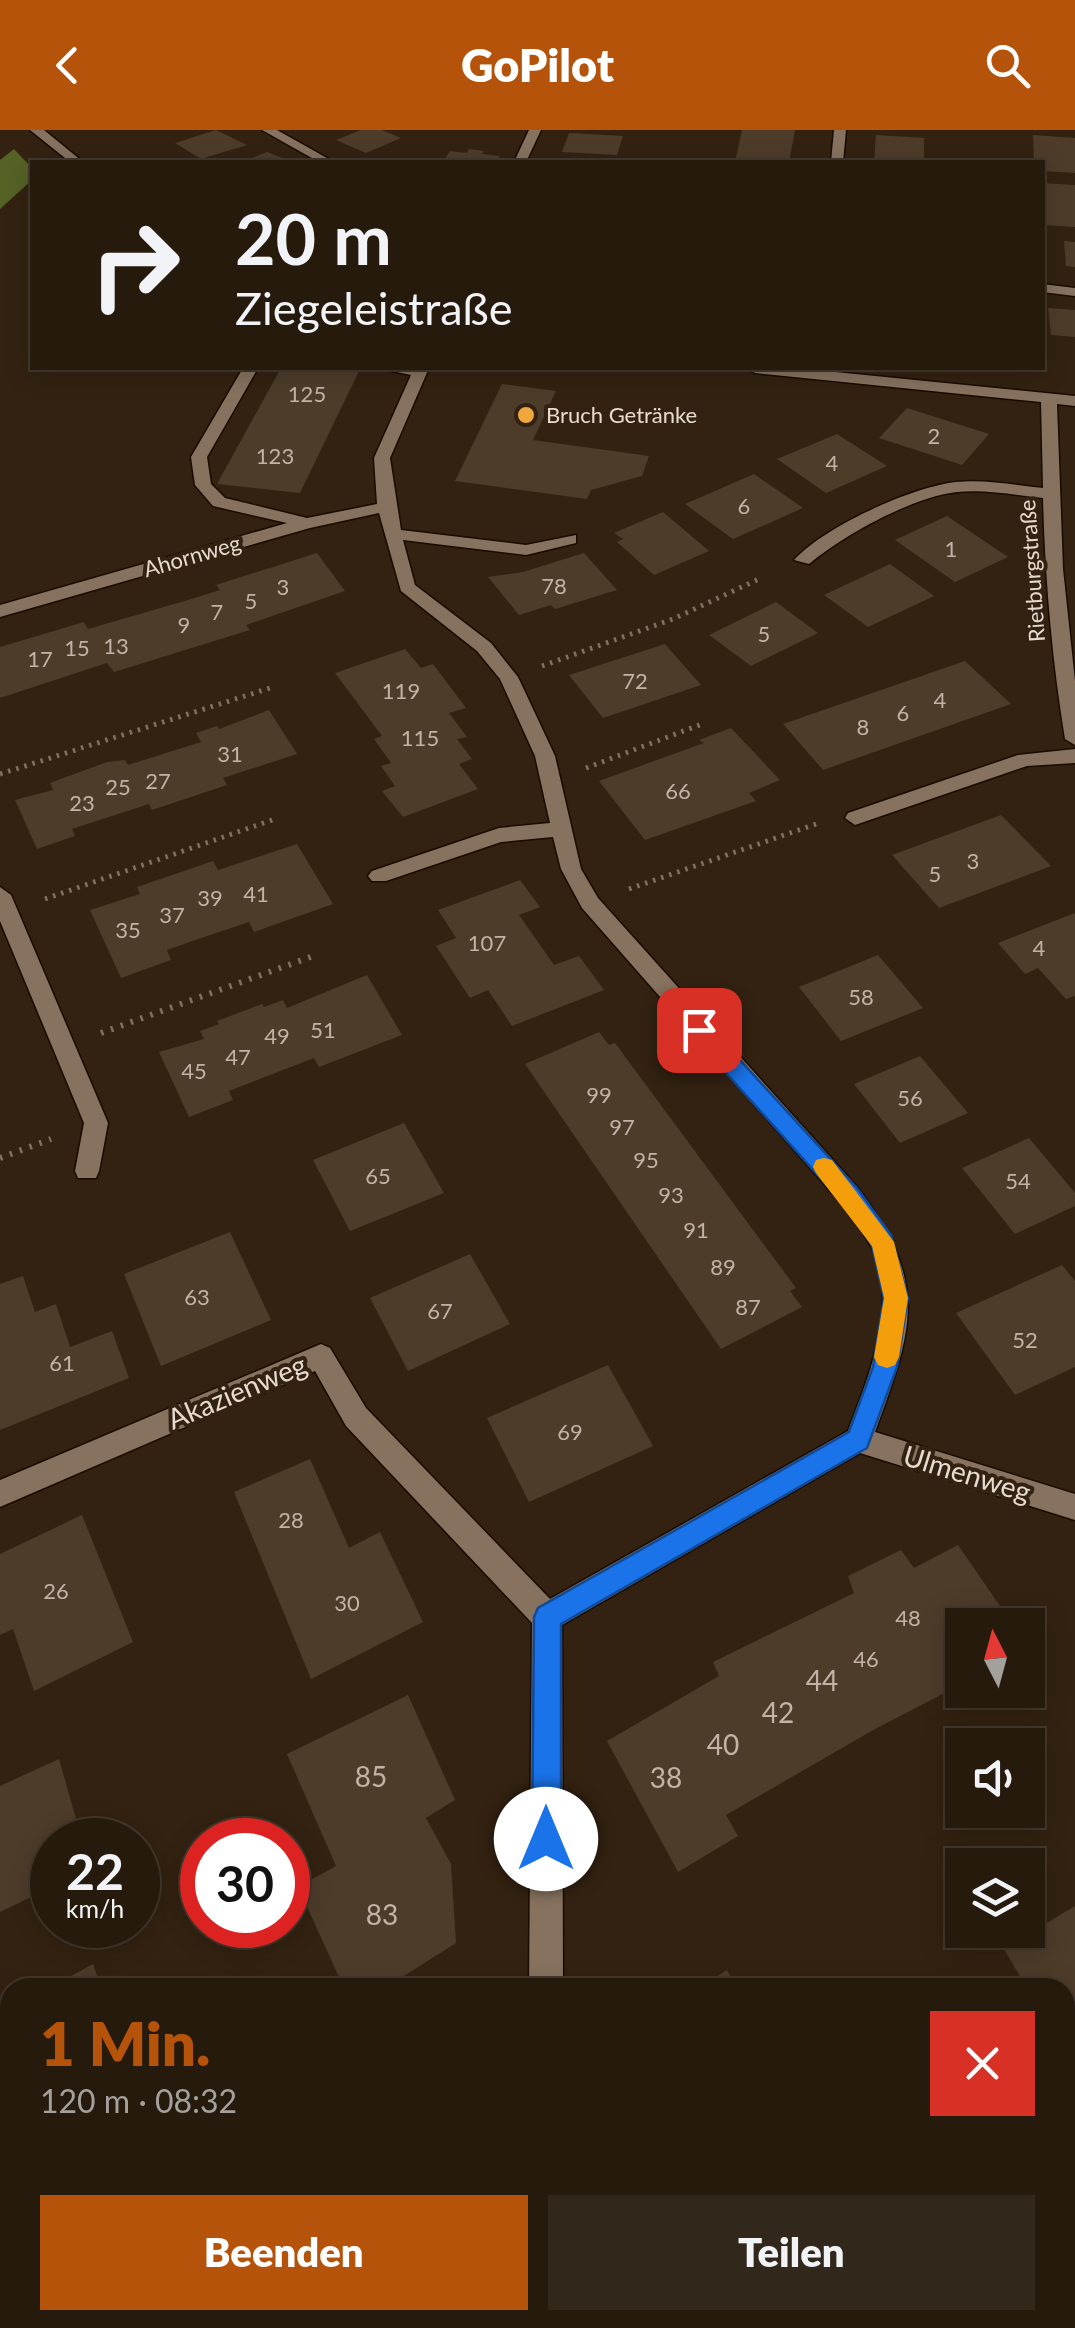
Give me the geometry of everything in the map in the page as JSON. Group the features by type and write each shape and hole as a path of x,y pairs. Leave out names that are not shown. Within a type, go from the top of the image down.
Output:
{"street":[{"path":"36,130 74,160"},
{"path":"268,130 324,160"},
{"path":"521,160 536,130"},
{"path":"837,160 840,130"},
{"path":"1045,288 1075,292"},
{"path":"249,370 199,457 203,485 219,502 306,523"},
{"path":"421,370 382,458 386,507 408,587 484,647 509,678 552,781 572,869 590,902 849,1194 882,1242 896,1298 885,1367 858,1440 547,1617 546,1978"},
{"path":"774,370 1075,401"},
{"name":"Rietburgstraße","path":"1048,399 1048,494 1062,672 1075,738"},
{"path":"803,560 820,543 942,490 973,488 1048,494"},
{"name":"Ahornweg","path":"0,611 306,523 386,507"},
{"path":"393,535 429,536 526,550 570,539"},
{"path":"1054,570 1075,572"},
{"path":"855,818 1026,760 1075,756"},
{"path":"379,876 498,835 561,828"},
{"path":"3,904 96,1123 88,1171"},
{"name":"Akazienweg","path":"0,1494 320,1356 356,1417 547,1617"},
{"name":"Ulmenweg","path":"858,1440 1075,1508"}],"path":[{"path":"509,678 673,618 759,579"},
{"path":"0,774 270,688"},
{"path":"552,781 702,724"},
{"path":"3,904 275,818"},
{"path":"590,902 828,820 855,818"},
{"path":"62,1047 316,955"}],"green space":[{"path":"14,149 30,166 30,182 0,209 0,160"}],"building":[{"path":"216,130 247,145 201,159 175,143"},
{"path":"361,130 382,130 401,138 366,153 336,140"},
{"path":"742,130 795,130 789,160 735,160"},
{"path":"569,133 623,136 617,155 562,152"},
{"path":"876,135 924,138 924,160 874,160"},
{"path":"1033,135 1075,138 1075,173 1045,171 1045,160 1034,160"},
{"path":"469,149 500,156 497,160 444,160 450,151 467,153"},
{"path":"267,152 287,160 247,160"},
{"path":"1045,183 1075,185 1075,227 1045,225"},
{"path":"1064,241 1075,242 1075,267 1066,266"},
{"path":"1048,308 1075,310 1075,337 1051,335"},
{"path":"280,370 360,370 300,493 217,484"},
{"path":"502,384 556,391 533,440 649,456 642,476 591,490 587,499 455,481"},
{"path":"907,408 989,434 962,465 879,438"},
{"path":"837,434 887,466 826,493 777,459"},
{"path":"754,474 803,508 733,539 685,504"},
{"path":"663,512 709,551 654,575 617,542 623,539 614,533"},
{"path":"947,516 1008,557 955,582 895,540"},
{"path":"317,553 345,591 246,625 250,630 114,672 107,663 0,698 0,647 84,622 88,629 188,600 220,590 216,585"},
{"path":"584,553 617,590 555,609 551,605 519,615 488,577 523,572"},
{"path":"890,564 934,596 868,627 824,595"},
{"path":"776,602 818,633 751,666 709,635"},
{"path":"665,644 701,685 603,718 569,675"},
{"path":"405,649 421,668 433,664 466,708 449,713 467,737 457,739 472,759 459,764 478,789 403,817 382,791 395,786 381,766 391,763 374,739 382,736 335,673"},
{"path":"965,661 1011,704 823,770 783,724"},
{"path":"269,710 297,754 223,778 227,785 152,810 149,804 72,829 75,836 37,849 15,800 53,790 50,783 107,762 125,760 128,765 201,742 196,733 217,726 219,729"},
{"path":"731,728 780,780 749,793 756,801 645,840 599,781 704,743 699,740"},
{"path":"1001,815 1051,866 939,908 892,855"},
{"path":"297,844 333,904 254,932 249,922 204,937 167,950 171,960 121,978 90,910 140,894 137,887 213,861 218,870"},
{"path":"520,880 540,907 519,915 554,965 579,956 604,990 512,1026 488,990 470,998 436,946 456,938 438,910"},
{"path":"1075,913 1075,996 1066,999 1038,968 1025,974 998,943"},
{"path":"878,955 923,1008 841,1041 799,987"},
{"path":"367,975 402,1035 319,1067 314,1058 229,1091 233,1100 189,1117 159,1052 204,1039 200,1031 262,1004 264,1007 283,1000 287,1008"},
{"path":"599,1032 609,1045 615,1043 796,1288 790,1291 802,1307 721,1349 525,1064"},
{"path":"920,1056 968,1113 900,1143 854,1084"},
{"path":"404,1123 444,1193 350,1231 313,1160"},
{"path":"1029,1138 1075,1193 1075,1206 1015,1234 962,1168"},
{"path":"230,1232 271,1320 161,1366 124,1274"},
{"path":"470,1254 510,1324 408,1371 370,1298"},
{"path":"1062,1265 1075,1281 1075,1367 1015,1395 956,1313"},
{"path":"23,1276 35,1312 56,1304 70,1347 112,1331 129,1378 0,1430 0,1284"},
{"path":"608,1365 653,1446 529,1502 487,1418"},
{"path":"310,1459 349,1548 380,1532 423,1622 311,1679 234,1492"},
{"path":"82,1515 133,1642 34,1691 13,1629 0,1635 0,1554"},
{"path":"958,1545 1001,1608 945,1608 945,1693 726,1815 738,1836 678,1872 607,1741 719,1676 713,1662 854,1593 848,1576 901,1550 914,1568"},
{"path":"408,1695 455,1800 426,1818 451,1864 456,1943 401,1978 339,1978 310,1913 310,1880 336,1866 287,1754"},
{"path":"59,1759 76,1818 30,1818 30,1898 0,1912 0,1786"},
{"path":"1075,1906 1075,1978 1021,1978 1004,1949 1045,1948 1045,1924"},
{"path":"93,1964 98,1978 67,1978"},
{"path":"727,1970 731,1978 715,1978"}],"slow traffic":[{"path":"824,1167 849,1194 882,1242 896,1298 887,1357"}],"place":[{"name":"Bruch Getränke","path":"526,415"}],"route":[{"path":"546,1839 547,1617 858,1440 885,1367 896,1298 882,1242 849,1194 699,1030"}]}
